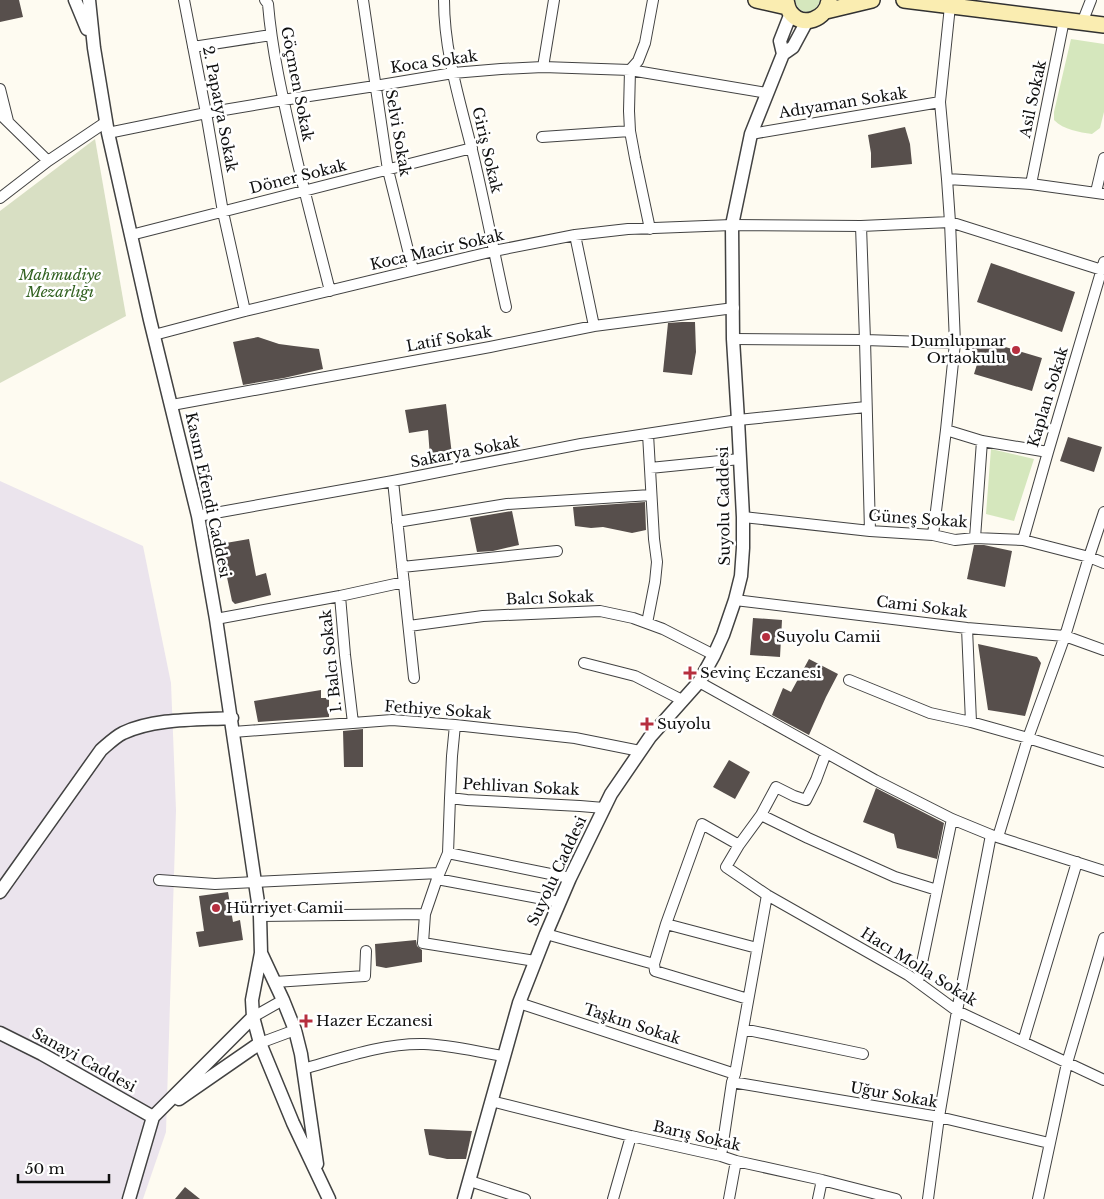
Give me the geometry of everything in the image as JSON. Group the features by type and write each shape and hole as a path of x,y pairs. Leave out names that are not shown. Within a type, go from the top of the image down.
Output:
{"main road":[{"path":"756,0 788,7 800,20 807,21 820,17 827,6 872,0"},
{"path":"904,0 958,4 1104,25"}],"street":[{"name":"Kasım Efendi Caddesi","path":"76,0 94,48"},
{"name":"Kasım Efendi Caddesi","path":"88,0 107,127 154,335 198,516 216,619 260,916 261,954 252,1000 253,1017 260,1043 293,1123 329,1199"},
{"name":"2. Papatya Sokak","path":"184,0 223,212 245,311"},
{"name":"Göçmen Sokak","path":"265,0 268,4 271,35 283,100 330,291"},
{"name":"Selvi Sokak","path":"363,0 388,170 413,270"},
{"name":"Giriş Sokak","path":"444,0 446,32 453,73 472,148 506,307"},
{"path":"543,67 554,0"},
{"path":"650,228 630,131 629,111 630,70 638,61 645,43 653,0"},
{"path":"1082,22 1091,0"},
{"path":"933,536 954,343 950,222 940,102 958,4"},
{"path":"788,7 780,42 783,54 793,48 807,21"},
{"name":"Asil Sokak","path":"1031,184 1064,20"},
{"path":"193,47 271,35"},
{"name":"Suyolu Caddesi","path":"464,1199 519,1003 559,902 611,794 650,738 699,682 723,635 735,600 741,576 743,517 733,339 732,226 750,134 783,54"},
{"name":"Koca Sokak","path":"107,127 453,73 501,69 543,67 630,70 767,93"},
{"path":"0,89 4,118 48,161"},
{"name":"Adıyaman Sokak","path":"750,134 940,102"},
{"path":"0,198 48,161 107,127"},
{"path":"542,137 630,131"},
{"name":"Döner Sokak","path":"131,235 472,148"},
{"path":"947,179 1031,184 1100,193 1104,158"},
{"path":"950,222 1103,266"},
{"name":"Koca Macir Sokak","path":"154,335 413,270 574,235 650,228 861,226 950,222"},
{"path":"861,226 870,532"},
{"path":"574,235 594,326"},
{"name":"Kaplan Sokak","path":"1024,540 1103,266"},
{"name":"Latif Sokak","path":"172,404 594,326 734,308"},
{"path":"733,339 954,343"},
{"name":"Sakarya Sokak","path":"198,516 393,481 582,444 738,420 866,407"},
{"path":"946,430 982,440 1048,452"},
{"path":"647,623 657,562 648,434"},
{"path":"975,538 982,440"},
{"path":"650,468 740,459"},
{"path":"393,481 414,678"},
{"path":"397,522 507,504 651,495"},
{"path":"928,1199 957,1011 995,836 1065,636 1104,512"},
{"name":"Güneş Sokak","path":"743,517 870,532 933,536 955,540 975,538 1024,540 1089,557 1104,563"},
{"path":"402,567 557,551"},
{"path":"216,619 404,582"},
{"name":"1. Balcı Sokak","path":"340,596 353,723"},
{"name":"Cami Sokak","path":"735,600 967,628 1065,636 1104,650"},
{"name":"Balcı Sokak","path":"409,626 483,616 600,611 633,618 663,629 714,655"},
{"path":"967,628 971,722"},
{"path":"584,663 635,676 682,700"},
{"path":"849,680 930,713 1028,738 1104,762"},
{"path":"699,682 875,780 952,819 995,836 1104,871"},
{"path":"0,892 101,750 122,734 163,722 232,718"},
{"name":"Fethiye Sokak","path":"234,732 392,720 575,738 640,751"},
{"name":"Pehlivan Sokak","path":"455,725 450,798 604,808"},
{"path":"748,999 655,971 654,964 666,924 702,824 739,845 761,815 776,787 806,800 826,753"},
{"path":"450,798 448,853 425,914 423,943 535,961"},
{"path":"761,815 895,877 937,890"},
{"path":"918,982 952,819"},
{"name":"Hacı Molla Sokak","path":"739,845 726,867 768,894 908,975 957,1011 1104,1080"},
{"path":"448,853 570,878"},
{"path":"1023,1042 1077,862"},
{"path":"159,880 215,884 438,876 559,902"},
{"path":"721,1156 768,894"},
{"path":"260,916 425,914"},
{"path":"666,924 757,948"},
{"path":"546,934 654,964"},
{"path":"1038,1199 1067,1063 1104,938"},
{"path":"275,982 365,976 366,951"},
{"name":"Kasım Efendi Caddesi","path":"261,954 295,1030 301,1054 320,1180"},
{"path":"129,1199 153,1117 253,1017 283,1000"},
{"name":"Taşkın Sokak","path":"519,1003 734,1078"},
{"path":"743,1029 863,1054"},
{"path":"153,1117 260,1043 295,1030"},
{"name":"Sanayi Caddesi","path":"0,1032 153,1117"},
{"path":"303,1069 387,1047 423,1044 504,1056"},
{"name":"Uğur Sokak","path":"734,1078 939,1118 1049,1143"},
{"name":"Barış Sokak","path":"491,1101 896,1199"},
{"path":"613,1199 631,1136"},
{"path":"729,1199 736,1161"},
{"path":"818,1199 822,1180"},
{"path":"470,1181 525,1199"}],"shaded area":[{"path":"0,481 143,546 171,683 176,810 166,1132 143,1199 0,1199"}],"green space":[{"path":"795,0 820,0 815,9 807,12 800,9"},
{"path":"1071,39 1104,44 1104,112 1100,128 1092,134 1067,128 1054,120 1054,112"},
{"name":"Mahmudiye Mezarlığı","path":"95,139 126,316 0,383 0,211"},
{"path":"991,449 1034,459 1014,521 986,514"}],"building":[{"path":"0,0 19,0 23,17 0,22"},
{"path":"905,127 910,144 912,164 871,168 868,135"},
{"path":"991,263 1075,292 1062,332 977,302"},
{"path":"695,322 696,352 692,375 663,372 668,323"},
{"path":"258,337 279,344 319,349 323,369 243,385 233,342"},
{"path":"975,338 1042,358 1032,391 974,374 979,358 970,356"},
{"path":"446,404 452,455 430,457 428,430 409,433 405,410"},
{"path":"1068,437 1102,447 1094,472 1060,461"},
{"path":"645,502 646,530 632,533 603,527 575,526 573,507"},
{"path":"512,511 519,545 493,551 477,552 470,518"},
{"path":"249,539 256,576 266,573 271,595 235,604 232,601 220,544"},
{"path":"974,545 984,545 1012,551 1005,587 967,579"},
{"name":"Suyolu Camii","path":"753,618 782,620 780,657 750,655"},
{"path":"978,644 1037,657 1041,663 1025,716 988,710"},
{"path":"809,659 838,674 809,735 772,715 783,688 791,692"},
{"path":"321,690 321,698 329,698 329,717 258,722 254,701"},
{"path":"363,729 363,767 344,767 343,731"},
{"path":"729,760 750,772 735,799 713,787"},
{"path":"876,788 944,823 937,859 897,848 894,834 863,822"},
{"name":"Hürriyet Camii","path":"228,892 233,922 240,920 243,940 199,947 196,932 204,931 199,896"},
{"path":"416,940 417,946 422,950 422,962 386,968 376,966 375,944"},
{"path":"424,1129 472,1131 466,1159 447,1159 429,1155"},
{"path":"185,1187 200,1199 175,1199"}],"place":[{"name":"Dumlupınar Ortaokulu","path":"1016,350"},
{"name":"Suyolu Camii","path":"766,637"},
{"name":"Sevinç Eczanesi","path":"690,673"},
{"name":"Suyolu","path":"647,724"},
{"name":"Hürriyet Camii","path":"216,908"},
{"name":"Hazer Eczanesi","path":"306,1021"}]}
